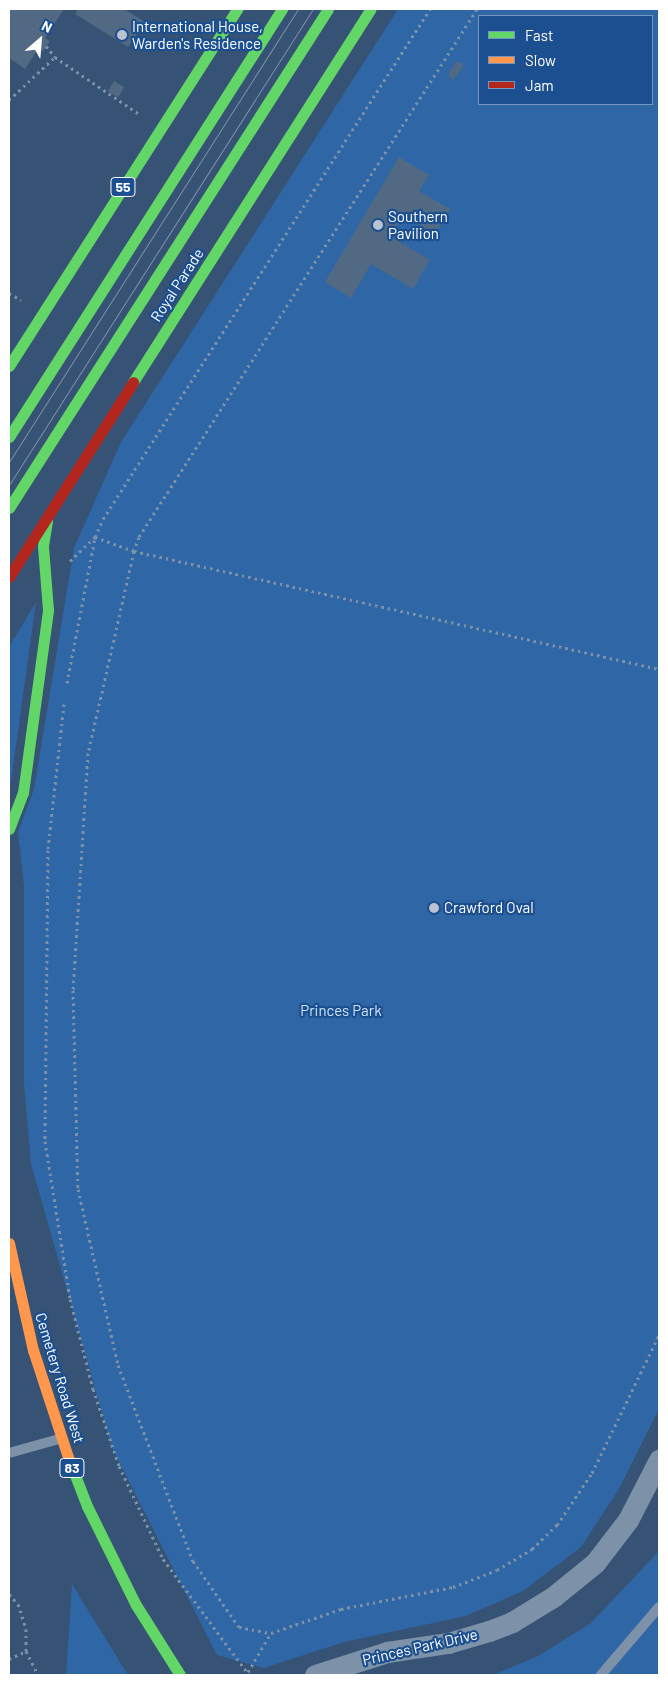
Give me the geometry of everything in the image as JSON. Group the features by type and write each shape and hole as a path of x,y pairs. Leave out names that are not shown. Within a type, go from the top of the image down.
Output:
{"highway":[{"name":"55","path":"15,362 160,128 237,9"},
{"name":"55","path":"9,437 42,376 282,9"},
{"name":"Royal Parade","path":"9,508 219,188 328,9"},
{"name":"Royal Parade","path":"9,577 242,203 371,9"},
{"path":"9,829 23,793 48,610 43,546 48,516"},
{"name":"Cemetery Road West","path":"9,1244 12,1272 60,1438 87,1506 118,1569 180,1675"}],"street":[{"name":"Princes Park Drive","path":"315,1675 386,1652 448,1643 489,1631 512,1622 553,1597 595,1563 606,1549 628,1520 659,1460"}],"lane":[{"path":"9,1453 60,1438"},
{"path":"601,1675 659,1607"}],"path":[{"path":"66,688 95,537 113,502 430,9"},
{"path":"477,9 139,538 134,551 88,753 73,990 78,1189 118,1365 193,1561 239,1628 272,1633 341,1609 453,1587 497,1570 532,1549 557,1525 592,1473 659,1335"},
{"path":"46,46 54,57 160,128"},
{"path":"9,100 54,57"},
{"path":"95,537 134,551 659,669"},
{"path":"64,698 48,850 46,1141 70,1299 93,1389 120,1466 163,1559 248,1674 272,1633"},
{"path":"9,1594 18,1604 26,1629 26,1651 38,1675"},
{"path":"9,1659 26,1651"}],"green space":[{"name":"Princes Park","path":"398,9 659,9 659,1409 619,1489 581,1547 523,1591 466,1616 344,1642 264,1668 217,1655 112,1448 31,1164 24,1085 24,886 18,832 34,789 74,548 121,442"},
{"path":"36,602 9,796 9,647"},
{"path":"659,1551 659,1675 493,1675 538,1656 591,1623"},
{"path":"72,1584 128,1675 66,1675"}],"building":[{"path":"9,9 64,9 45,38 50,41 43,51 38,49 25,69 9,58"},
{"name":"International House, Warden's Residence","path":"78,9 124,9 145,22 128,47 75,14"},
{"path":"456,62 461,62 463,67 453,80 448,74"},
{"path":"114,81 124,87 118,97 108,91"},
{"name":"Southern Pavilion","path":"399,157 429,175 419,191 450,209 435,234 403,215 390,236 430,260 413,289 371,264 351,298 325,282"}],"tram line":[{"path":"9,462 298,9"},
{"path":"9,485 313,9"}],"traffic: fast":[{"path":"9,366 237,9"},
{"path":"9,437 282,9"},
{"path":"9,508 328,9"},
{"path":"133,382 371,9"},
{"path":"9,829 23,793 48,610 43,546 47,520"},
{"path":"68,1457 87,1506 136,1605 180,1675"}],"traffic: slow":[{"path":"9,1243 33,1350 68,1457"}],"traffic: jam":[{"path":"9,577 133,382"}],"place":[{"name":"International House, Warden's Residence","path":"122,35"},
{"name":"Southern Pavilion","path":"378,225"},
{"name":"Crawford Oval","path":"434,908"}]}
